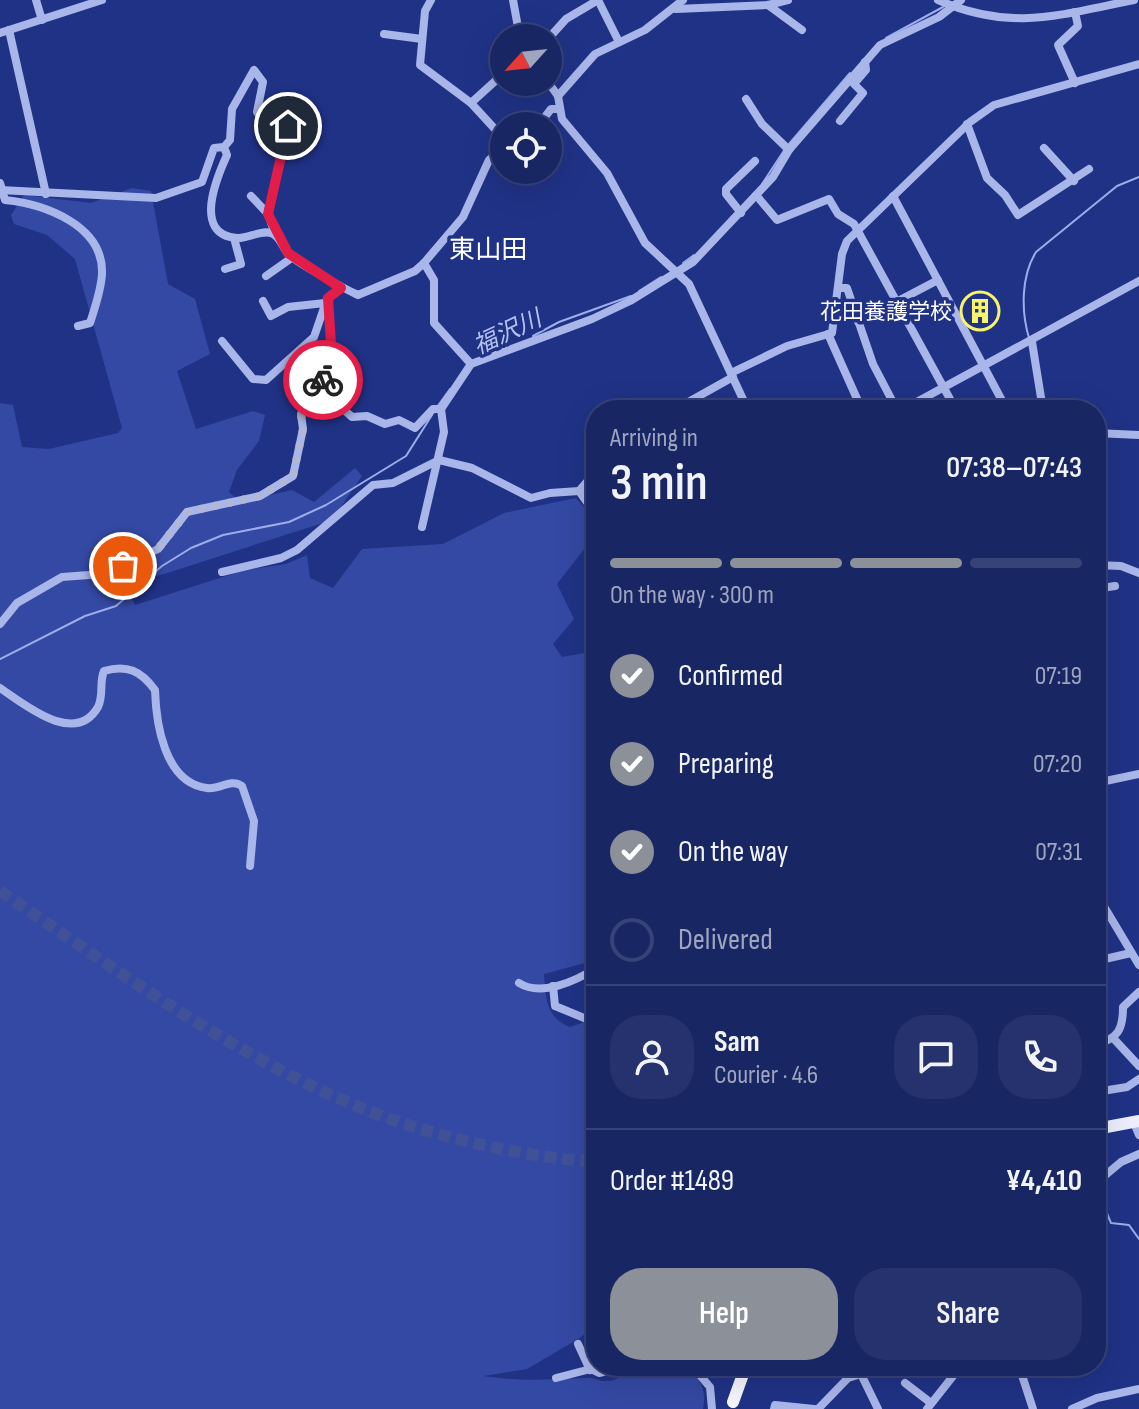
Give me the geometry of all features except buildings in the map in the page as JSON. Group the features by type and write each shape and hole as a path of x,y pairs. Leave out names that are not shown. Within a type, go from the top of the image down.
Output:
{"highway":[{"path":"733,1402 742,1376"}],"main road":[{"path":"1106,1128 1137,1126"}],"street":[{"path":"36,0 42,20"},
{"path":"431,0 425,11 420,65 471,103 490,124"},
{"path":"513,0 517,24"},
{"path":"562,24 598,0 619,42"},
{"path":"562,91 595,54 645,30 676,9 683,0"},
{"path":"676,9 768,5 788,0"},
{"path":"422,527 444,432 441,409 471,364 592,319 630,301 693,262 773,177 789,150 865,61 893,36 946,4 961,0"},
{"path":"946,4 1032,21 1134,0"},
{"path":"46,194 5,32 96,1"},
{"path":"768,5 802,30"},
{"path":"1075,12 1078,26 1058,45 1075,83"},
{"path":"384,34 422,39"},
{"path":"840,121 863,93 854,84 866,70 865,61"},
{"path":"691,400 787,346 832,333 842,254 857,231 967,124 994,105 1137,65 1139,76"},
{"path":"224,147 230,140 232,109 254,70 263,82 259,118 264,124 313,131"},
{"path":"471,103 490,86"},
{"path":"558,96 559,109 567,127 617,188 645,243 689,284 743,400"},
{"path":"746,99 762,124 789,150"},
{"path":"549,112 559,109"},
{"path":"967,124 987,178 1005,195 1018,215 1089,169"},
{"path":"268,214 288,126"},
{"path":"78,326 90,323 102,271 92,244 85,232 55,212 29,203 5,200 1,188 46,194 156,198 173,195 202,182 214,148 218,145 224,147"},
{"path":"224,147 227,155 212,187 216,228 234,238 270,232 276,235"},
{"path":"1044,148 1074,181"},
{"path":"251,196 268,214 276,235 293,257 341,288 358,295 415,271 424,263 463,217 490,159"},
{"path":"741,213 726,194 726,189 755,161"},
{"path":"756,195 777,220 829,199 857,231 898,300 951,400"},
{"path":"893,196 1002,400"},
{"path":"225,269 241,264 234,238"},
{"path":"266,276 293,257"},
{"path":"424,263 434,280 434,323 471,364"},
{"path":"858,322 938,280"},
{"path":"919,400 1032,342 1139,281"},
{"path":"222,341 253,379 266,380 314,337 326,301 341,288"},
{"path":"840,288 847,288 873,364 893,400"},
{"path":"263,301 271,316 288,307 326,301"},
{"path":"0,624 17,603 62,577 89,575 123,566 158,549 187,512 260,496 293,476 303,429 301,414 319,387 332,359 326,301"},
{"path":"828,334 858,400"},
{"path":"1032,342 1041,400"},
{"path":"319,387 352,417 367,416 385,424 399,420 415,428 433,409 441,409"},
{"path":"1106,430 1139,435"},
{"path":"222,572 281,558 297,550 373,485 393,483 439,460 472,468 531,498 579,491 586,483"},
{"path":"579,491 586,499"},
{"path":"1106,565 1121,566 1139,573"},
{"path":"1106,587 1115,586"},
{"path":"0,688 49,719 77,723 83,722 98,707 104,671 120,666 139,673 155,690 158,732 183,775 209,789 233,782 242,786 254,821 250,866"},
{"path":"1106,781 1139,774"},
{"path":"1106,910 1139,965"},
{"path":"1106,959 1131,953"},
{"path":"519,983 528,989 553,986 575,982 586,975"},
{"path":"553,986 555,1006 586,1019"},
{"path":"1106,1042 1114,1039 1123,1025 1123,1007 1139,992"},
{"path":"1114,1039 1139,1066"},
{"path":"1106,1090 1127,1087 1139,1079"},
{"path":"1106,1175 1121,1162 1139,1154"},
{"path":"578,1344 586,1360"},
{"path":"556,1378 586,1371"},
{"path":"701,1376 710,1387 712,1409"},
{"path":"774,1409 775,1405 816,1409 851,1376"},
{"path":"862,1376 878,1409"},
{"path":"905,1383 929,1406 953,1376"},
{"path":"1022,1376 1033,1409"},
{"path":"1072,1409 1097,1398 1139,1389"}],"shaded area":[{"path":"132,188 151,191 168,284 195,299 210,354 177,371 196,429 253,411 265,415 259,441 237,470 229,492 240,502 292,490 314,502 355,468 362,476 332,520 161,575 137,578 127,589 135,605 245,570 286,564 307,555 310,578 333,588 362,549 443,544 504,513 576,498 586,510 586,547 557,584 574,619 553,644 562,657 586,653 586,963 544,974 548,1006 556,1018 570,1027 586,1021 586,1332 527,1369 483,1376 605,1381 622,1376 695,1376 704,1396 703,1409 0,1409 0,403 13,405 22,447 49,449 118,433 122,428 75,259 47,235 14,224 11,215 24,195 91,203"}],"waterway":[{"name":"福沢川","path":"886,38 943,7"},
{"name":"福沢川","path":"789,144 850,73"},
{"name":"福沢川","path":"762,184 785,149"},
{"path":"1029,338 1024,294 1027,272 1036,252 1117,186 1139,177"},
{"name":"福沢川","path":"683,263 694,255"},
{"name":"福沢川","path":"639,291 661,277"},
{"name":"福沢川","path":"533,336 559,322 631,296"},
{"name":"福沢川","path":"437,407 450,389"},
{"name":"福沢川","path":"0,659 85,616 116,606 162,566 191,548 223,535 289,522 326,505 406,456 432,415"},
{"path":"1106,1211 1111,1223 1129,1225 1139,1239"}],"tunnel":[{"path":"0,891 195,1021 299,1080 352,1104 428,1131 524,1153 586,1161"}],"way so far":[{"path":"123,566 158,549 187,512 260,496 293,476 299,460 303,429 301,414 323,380"}],"place":[{"name":"花田養護学校","path":"980,311"}],"district":[{"name":"東山田","path":"488,249"}],"route":[{"path":"288,126 268,214 276,235 288,253 341,288 328,298 332,359 323,380"}]}
